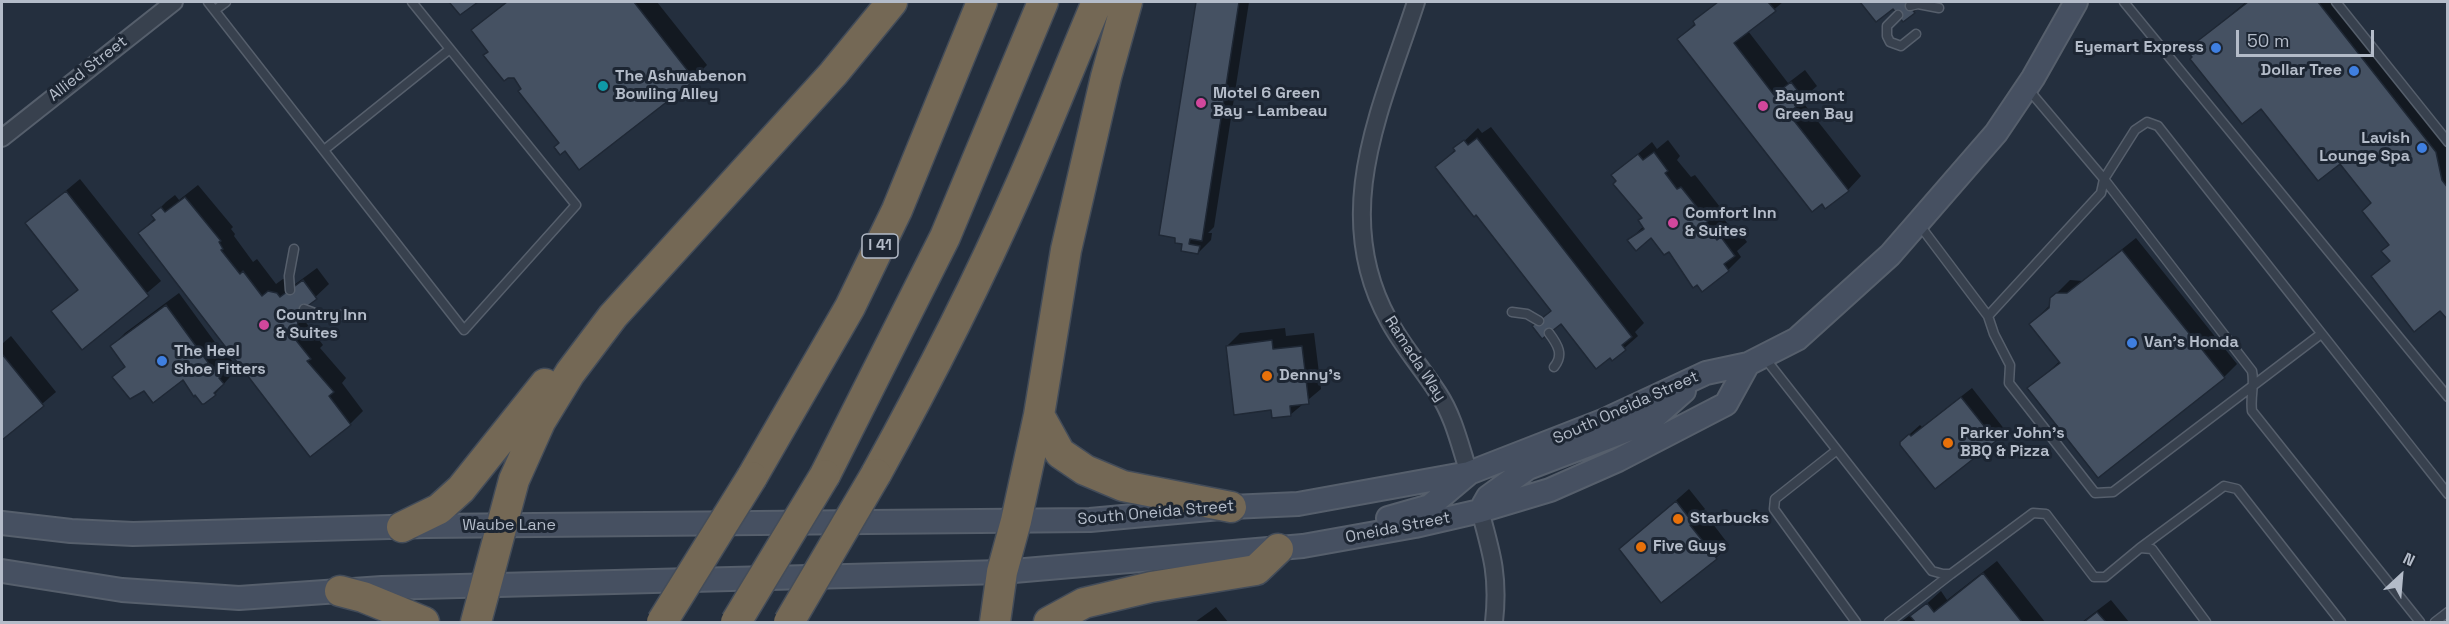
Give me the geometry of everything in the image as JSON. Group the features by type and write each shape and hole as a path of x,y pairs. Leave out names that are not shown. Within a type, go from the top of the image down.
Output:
{"highway":[{"path":"476,622 510,490 528,447 547,411 584,352 623,304 834,74 892,2"},
{"name":"I 41","path":"662,622 752,477 850,307 897,210 981,2"},
{"path":"736,622 825,475 945,237 1043,2"},
{"path":"789,622 876,474 946,344 1037,146 1097,2"},
{"path":"995,622 1002,572 1016,521 1039,415 1066,250 1106,77 1127,2"},
{"path":"402,527 433,513 456,494 481,466 541,388 584,352"},
{"path":"1039,415 1060,453 1085,470 1123,486 1231,507"},
{"path":"1049,622 1083,603 1151,587 1256,570 1278,549"},
{"path":"340,591 363,597 424,622"}],"street":[{"name":"Allied Street","path":"2,138 174,2"},
{"name":"Ramada Way","path":"1416,2 1368,151 1362,194 1364,249 1374,287 1388,320 1438,393 1452,421 1469,473"},
{"name":"South Oneida Street","path":"1016,521 1090,520 1231,507 1298,504 1469,473 1605,420 1706,373 1756,360 1802,334 1890,255 1996,133 2027,87 2076,2"},
{"name":"Oneida Street","path":"1002,572 1278,549 1415,526 1480,511 1554,488 1618,460 1726,404 1756,360"},
{"path":"1494,622 1497,598 1495,564 1480,511 1488,497 1528,468 1649,422 1706,373"},
{"path":"1278,549 1321,530 1391,518 1430,506 1469,473"},
{"name":"Waube Lane","path":"2,523 71,531 133,534 402,527 1016,521"},
{"path":"2,571 80,585 191,596 239,598 340,591 1002,572"}],"lane":[{"path":"208,2 464,330 576,205 412,2"},
{"path":"215,10 226,2"},
{"path":"2124,2 2448,397"},
{"path":"2336,2 2448,142"},
{"path":"1910,6 1918,4 1939,8"},
{"path":"1898,15 1887,26 1887,36 1890,42 1900,46 1916,34"},
{"path":"324,150 450,49"},
{"path":"2027,87 2104,178 2252,371 2254,384 2250,398 2252,411 2420,622"},
{"path":"1988,316 2101,193 2104,178 2135,130 2147,122 2158,126 2448,494"},
{"path":"1918,223 1988,316 1994,334 2010,365 2009,384 2095,493 2113,492 2321,334"},
{"path":"290,290 289,276 294,249"},
{"path":"304,309 321,315 346,315"},
{"path":"1512,312 1527,314 1539,321"},
{"path":"1549,333 1560,351 1560,360 1554,367"},
{"path":"1756,360 1837,450 1932,571 1951,574"},
{"path":"1837,450 1775,499 1774,509 1857,622"},
{"path":"1889,622 2033,513 2046,514 2094,577 2105,578 2140,548 2224,486 2236,489 2341,622"},
{"path":"2140,548 2152,549 2206,622"},
{"path":"2435,622 2448,612"}],"building":[{"path":"449,2 478,2 460,15"},
{"name":"The Ashwabenon Bowling Alley","path":"507,2 634,2 695,80 579,170 565,151 560,155 554,147 559,143 518,91 521,89 514,78 504,81 483,55 488,52 471,30"},
{"path":"1196,2 1239,2 1202,241 1190,239 1189,244 1200,246 1198,254 1181,251 1182,244 1175,243 1175,238 1159,235"},
{"name":"Baymont Green Bay","path":"1718,2 1768,2 1776,11 1734,43 1774,95 1791,82 1805,100 1788,113 1849,191 1825,209 1822,204 1812,212 1677,39 1695,25 1693,21"},
{"path":"1860,2 1906,2 1915,13 1903,22 1893,9 1876,22"},
{"path":"2248,2 2318,2 2436,152 2442,180 2448,188 2448,320 2440,311 2414,332 2371,276 2390,261 2381,251 2389,245 2362,211 2371,203 2340,164 2318,181 2261,109 2242,124 2190,59 2192,57 2186,50"},
{"path":"1477,138 1632,337 1622,345 1626,350 1612,361 1610,358 1596,369 1561,324 1542,339 1532,326 1551,311 1476,215 1474,217 1435,167 1455,151 1453,148 1464,140 1468,145"},
{"name":"Comfort Inn & Suites","path":"1654,152 1668,171 1665,173 1677,189 1681,187 1708,221 1705,224 1717,240 1721,237 1735,256 1724,264 1729,271 1702,292 1697,285 1693,288 1669,252 1664,255 1651,238 1636,251 1627,240 1644,229 1638,220 1642,218 1613,184 1616,181 1611,175 1638,154 1643,160"},
{"path":"66,191 149,296 82,350 51,311 78,290 25,223"},
{"path":"185,197 221,241 219,242 223,249 221,250 240,274 243,271 262,296 268,291 277,293 280,297 303,280 317,299 294,316 298,321 297,329 291,334 311,359 307,361 334,392 329,396 351,425 310,457 138,233 155,220 151,215 161,207 165,212"},
{"path":"2122,250 2225,378 2098,478 2027,388 2060,363 2029,324 2049,308 2050,298 2056,293 2067,293"},
{"path":"166,305 212,368 214,367 224,384 214,393 216,395 204,404 195,395 194,397 183,380 153,403 144,391 130,399 112,377 125,367 110,346"},
{"name":"Denny's","path":"1272,340 1273,349 1302,346 1309,404 1290,406 1291,416 1272,418 1271,410 1234,415 1226,346"},
{"path":"2,354 44,406 2,440"},
{"path":"1961,397 1996,441 1935,489 1900,442"},
{"path":"1676,501 1693,523 1690,525 1717,559 1661,603 1619,549"},
{"path":"1983,573 2022,622 1915,622 1910,616 1927,603 1934,612"},
{"path":"2097,612 2106,622 2084,622"}],"place":[{"name":"Eyemart Express","path":"2216,48"},
{"name":"Dollar Tree","path":"2354,71"},
{"name":"The Ashwabenon Bowling Alley","path":"603,86"},
{"name":"Motel 6 Green Bay - Lambeau","path":"1201,103"},
{"name":"Baymont Green Bay","path":"1763,106"},
{"name":"Lavish Lounge Spa","path":"2422,148"},
{"name":"Comfort Inn & Suites","path":"1673,223"},
{"name":"Country Inn & Suites","path":"264,325"},
{"name":"Van's Honda","path":"2132,343"},
{"name":"The Heel Shoe Fitters","path":"162,361"},
{"name":"Denny's","path":"1267,376"},
{"name":"Parker John's BBQ & Pizza","path":"1948,443"},
{"name":"Starbucks","path":"1678,519"},
{"name":"Five Guys","path":"1641,547"}]}
